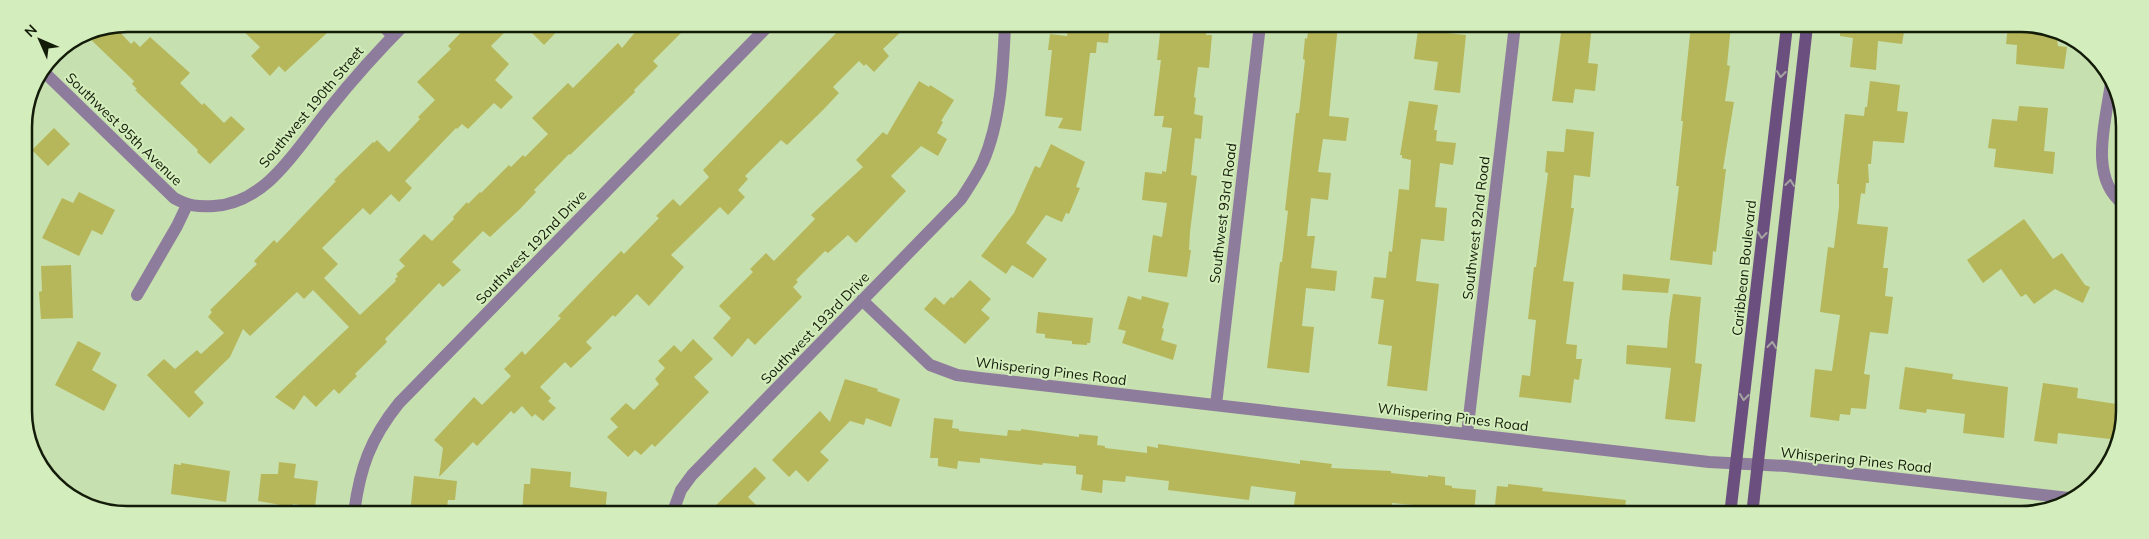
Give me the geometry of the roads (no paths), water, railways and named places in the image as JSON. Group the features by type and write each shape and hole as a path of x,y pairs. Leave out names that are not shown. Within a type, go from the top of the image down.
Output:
{"street":[{"path":"389,32 393,36"},
{"name":"Southwest 190th Street","path":"187,205 200,207 231,204 257,190 286,163 353,79 397,32"},
{"name":"Southwest 192nd Drive","path":"355,507 362,469 368,453 384,422 399,404 762,32"},
{"name":"Southwest 193rd Drive","path":"674,507 678,496 688,479 961,199 982,164 990,143 995,121 1004,32"},
{"name":"Southwest 93rd Road","path":"1216,405 1259,32"},
{"name":"Southwest 92nd Road","path":"1467,434 1514,32"},
{"name":"Caribbean Boulevard","path":"1731,506 1786,32"},
{"path":"1753,506 1806,32"},
{"name":"Southwest 95th Avenue","path":"48,76 161,186 174,198 187,205"},
{"path":"2110,93 2103,150 2103,171 2109,189 2116,196"},
{"path":"137,295 187,205"},
{"name":"Whispering Pines Road","path":"862,300 930,365 944,371 980,378 1736,464 1786,466 2062,497"}]}
